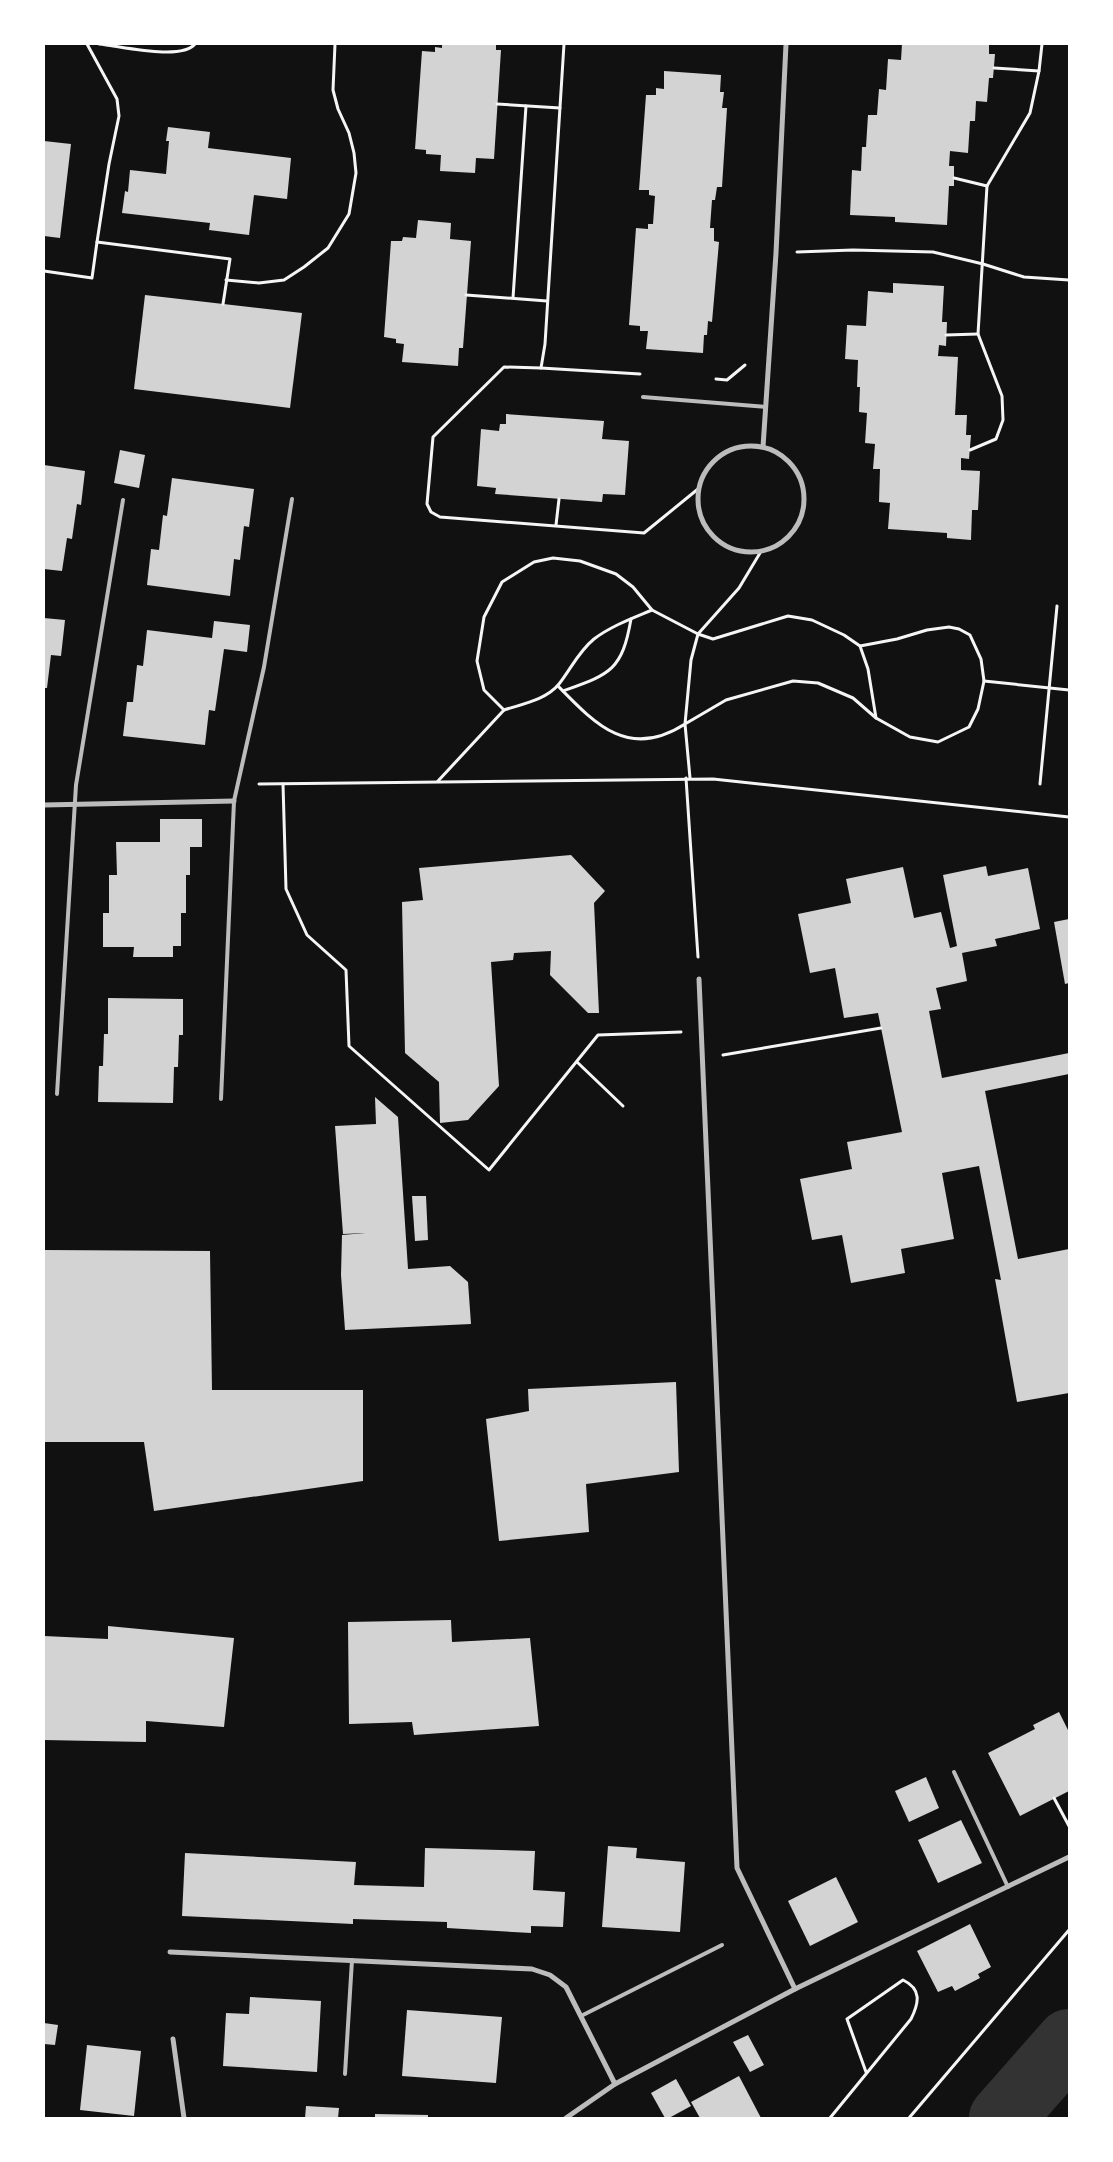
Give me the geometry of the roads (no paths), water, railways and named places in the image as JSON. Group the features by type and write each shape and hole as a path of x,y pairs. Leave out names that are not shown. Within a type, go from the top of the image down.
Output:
{"street":[{"path":"763,446 776,253 786,44"},
{"path":"746,445 763,446 780,454 793,466 802,482 805,500 802,517 793,533 779,546 760,553 727,548 713,538 703,524 698,507 698,490 704,473 714,460 729,450 746,445"},
{"path":"44,805 234,801"},
{"path":"699,979 737,1868 795,1989"},
{"path":"566,2118 615,2084 795,1989 1069,1857"},
{"path":"170,1952 532,1968 550,1975 566,1987 615,2084"},
{"path":"173,2040 184,2118"}],"lane":[{"path":"643,397 766,407"},
{"path":"221,1099 234,801 264,667 292,499"},
{"path":"57,1094 74,805 123,500"},
{"path":"954,1772 1008,1886"},
{"path":"580,2016 722,1945"},
{"path":"345,2074 352,1960"}],"waterway":[{"path":"1002,2118 1069,2042"}]}
